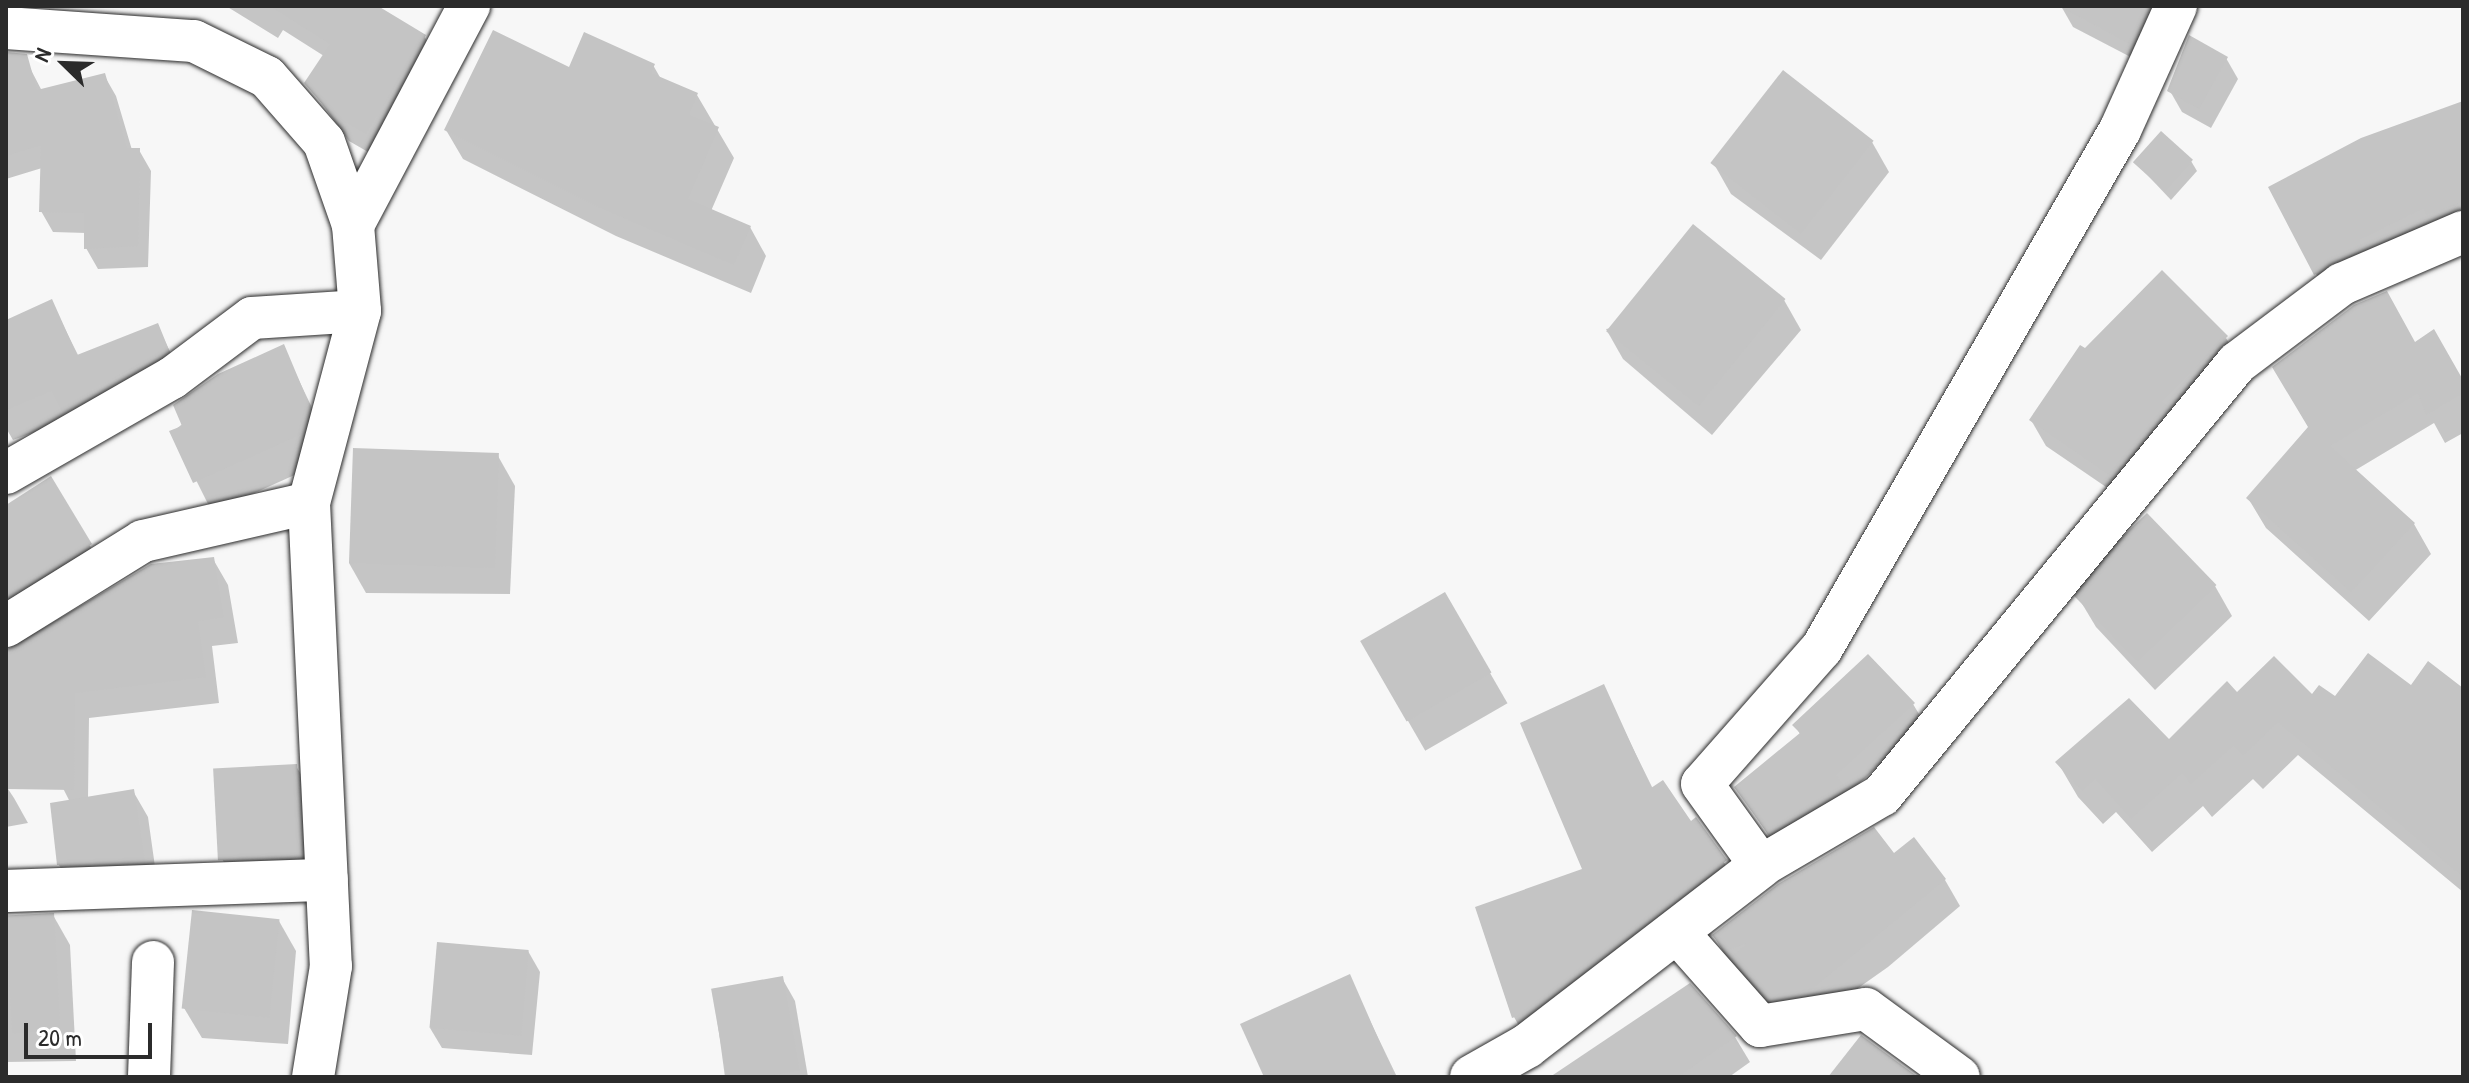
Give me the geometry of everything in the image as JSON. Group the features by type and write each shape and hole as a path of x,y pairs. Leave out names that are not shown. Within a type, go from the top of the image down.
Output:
{"street":[{"path":"353,225 469,6"},
{"path":"1761,866 1702,784 1822,648 2120,130 2176,6"},
{"path":"6,28 194,41 267,77 324,142 353,225 360,311 309,503 331,966 313,1077"},
{"path":"1472,1077 1527,1046 1761,866 1882,795 2237,363 2342,284 2463,232"},
{"path":"6,473 172,378 252,318 360,311"},
{"path":"6,626 143,541 309,503"},
{"path":"6,891 327,880"},
{"path":"1676,931 1760,1026 1866,1009 1959,1077"},
{"path":"149,1077 153,962"}],"building":[{"path":"270,6 378,6 426,35 366,134 331,114 304,83 330,44"},
{"path":"2059,6 2136,6 2147,12 2132,45"},
{"path":"493,30 569,67 584,32 655,64 651,73 698,93 689,115 719,127 688,199 751,226 734,265 598,207 444,130"},
{"path":"2189,35 2228,57 2199,109 2167,91"},
{"path":"6,52 27,54 37,90 105,73 127,148 140,148 138,246 84,249 84,213 39,212 41,145 6,156"},
{"path":"1783,70 1874,141 1801,234 1710,163"},
{"path":"2463,101 2463,202 2426,215 2424,208 2359,240 2363,249 2314,275 2268,187 2361,138"},
{"path":"2161,131 2193,160 2165,191 2133,162"},
{"path":"1693,224 1785,299 1699,406 1606,331"},
{"path":"2162,270 2228,336 2162,402 2170,407 2112,477 2029,420 2080,345 2085,348"},
{"path":"2387,291 2415,342 2434,329 2463,380 2463,393 2426,415 2418,393 2330,446 2415,523 2351,592 2246,498 2308,427 2272,367 2354,305"},
{"path":"52,299 77,355 158,323 169,350 92,389 94,395 62,413 51,391 6,410 6,320"},
{"path":"284,344 310,406 302,434 193,483 169,431 182,426 173,405 218,374"},
{"path":"353,448 499,453 495,568 349,563"},
{"path":"51,476 92,544 6,598 6,505"},
{"path":"2147,513 2216,585 2137,661 2068,589"},
{"path":"214,557 224,617 198,621 206,677 75,693 74,790 6,789 6,650 151,564"},
{"path":"1445,592 1492,673 1407,722 1360,641"},
{"path":"2368,653 2411,685 2428,661 2463,688 2463,877 2278,722 2243,756 2233,746 2191,784 2182,773 2131,819 2095,779 2082,791 2055,762 2129,698 2169,739 2227,681 2237,692 2274,656 2312,694 2319,685 2335,696"},
{"path":"1868,654 1915,703 1836,775 1846,788 1768,834 1734,787 1800,733 1792,725"},
{"path":"1604,684 1651,788 1663,780 1691,821 1696,817 1727,860 1530,1012 1512,1018 1475,907 1582,869 1520,723"},
{"path":"297,764 302,856 218,860 213,768"},
{"path":"134,789 145,862 57,865 50,803"},
{"path":"1874,827 1894,853 1914,837 1946,879 1806,994 1769,1000 1731,957 1748,943 1725,951 1712,935 1778,884"},
{"path":"192,910 280,919 269,1018 182,1008"},
{"path":"54,913 60,1031 12,1033 6,916"},
{"path":"437,942 529,950 521,1036 430,1028"},
{"path":"1350,974 1395,1077 1264,1077 1240,1024"},
{"path":"783,976 800,1071 763,1077 727,1077 711,989"},
{"path":"1690,983 1737,1036 1678,1077 1550,1077"},
{"path":"1861,1035 1918,1077 1828,1077"}]}
